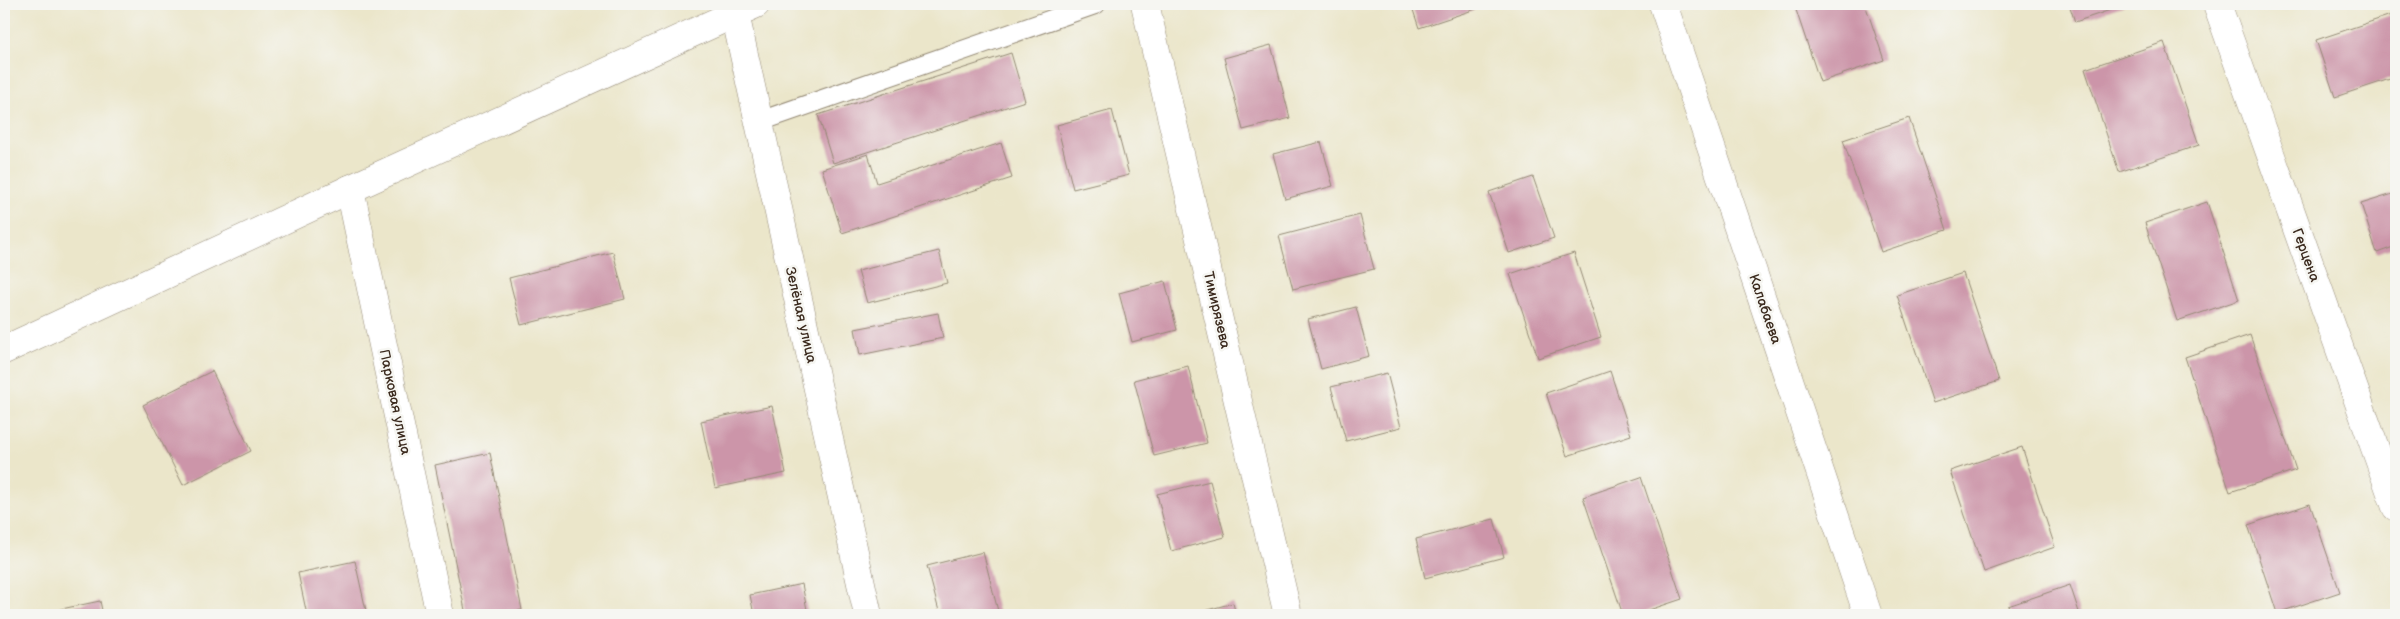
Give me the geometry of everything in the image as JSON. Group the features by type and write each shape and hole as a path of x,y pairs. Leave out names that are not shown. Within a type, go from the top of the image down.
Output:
{"main road":[{"name":"Тимирязева","path":"1145,4 1288,615"},
{"name":"Калабаева","path":"1663,4 1868,615"},
{"name":"Герцена","path":"2216,4 2396,507"},
{"name":"Зелёная улица","path":"746,9 758,122 868,615"},
{"path":"4,350 350,188 746,9"},
{"name":"Парковая улица","path":"350,188 440,615"}],"lane":[{"path":"758,122 1096,4"}],"building":[{"path":"1411,4 1477,4 1479,8 1419,28"},
{"path":"1794,4 1865,4 1884,60 1820,82"},
{"path":"2069,4 2128,4 2075,22"},
{"path":"2391,15 2396,30 2396,77 2335,97 2316,40"},
{"path":"2164,42 2199,145 2119,172 2085,69"},
{"path":"1271,45 1290,118 1243,130 1224,58"},
{"path":"1011,53 1025,101 833,163 818,115"},
{"path":"1112,110 1129,175 1073,189 1057,125"},
{"path":"1909,118 1947,230 1881,252 1843,140"},
{"path":"1321,142 1333,186 1285,199 1273,154"},
{"path":"1001,143 1012,178 842,233 822,169 868,154 877,183"},
{"path":"1533,177 1554,238 1509,253 1489,192"},
{"path":"2396,193 2396,246 2377,253 2361,204"},
{"path":"2207,202 2239,300 2177,321 2145,223"},
{"path":"1360,215 1374,269 1293,289 1279,236"},
{"path":"939,251 947,283 867,303 858,271"},
{"path":"613,252 625,299 521,325 509,278"},
{"path":"1574,253 1601,337 1538,358 1510,274"},
{"path":"1963,273 1999,381 1933,403 1897,295"},
{"path":"1165,281 1177,330 1132,342 1119,293"},
{"path":"1356,307 1369,356 1321,369 1308,319"},
{"path":"938,313 943,338 860,355 855,329"},
{"path":"2250,335 2296,470 2230,492 2185,357"},
{"path":"1188,366 1207,443 1154,456 1134,380"},
{"path":"212,371 251,451 183,485 143,405"},
{"path":"1610,371 1631,435 1567,456 1546,393"},
{"path":"1387,373 1401,427 1346,441 1331,387"},
{"path":"772,406 786,473 715,488 701,421"},
{"path":"2022,447 2055,547 1984,572 1950,471"},
{"path":"490,453 522,610 495,615 466,615 435,465"},
{"path":"1641,477 1682,599 1634,615 1623,615 1583,497"},
{"path":"1210,481 1225,537 1171,551 1157,494"},
{"path":"2310,504 2340,592 2277,613 2248,525"},
{"path":"1494,519 1504,557 1425,578 1416,539"},
{"path":"983,552 999,615 940,615 927,566"},
{"path":"355,561 367,615 307,615 298,573"},
{"path":"802,584 808,615 754,615 750,595"},
{"path":"2070,585 2080,615 2011,615 2008,606"},
{"path":"100,601 103,615 42,615 42,613"},
{"path":"1233,603 1236,615 1189,615"}]}
